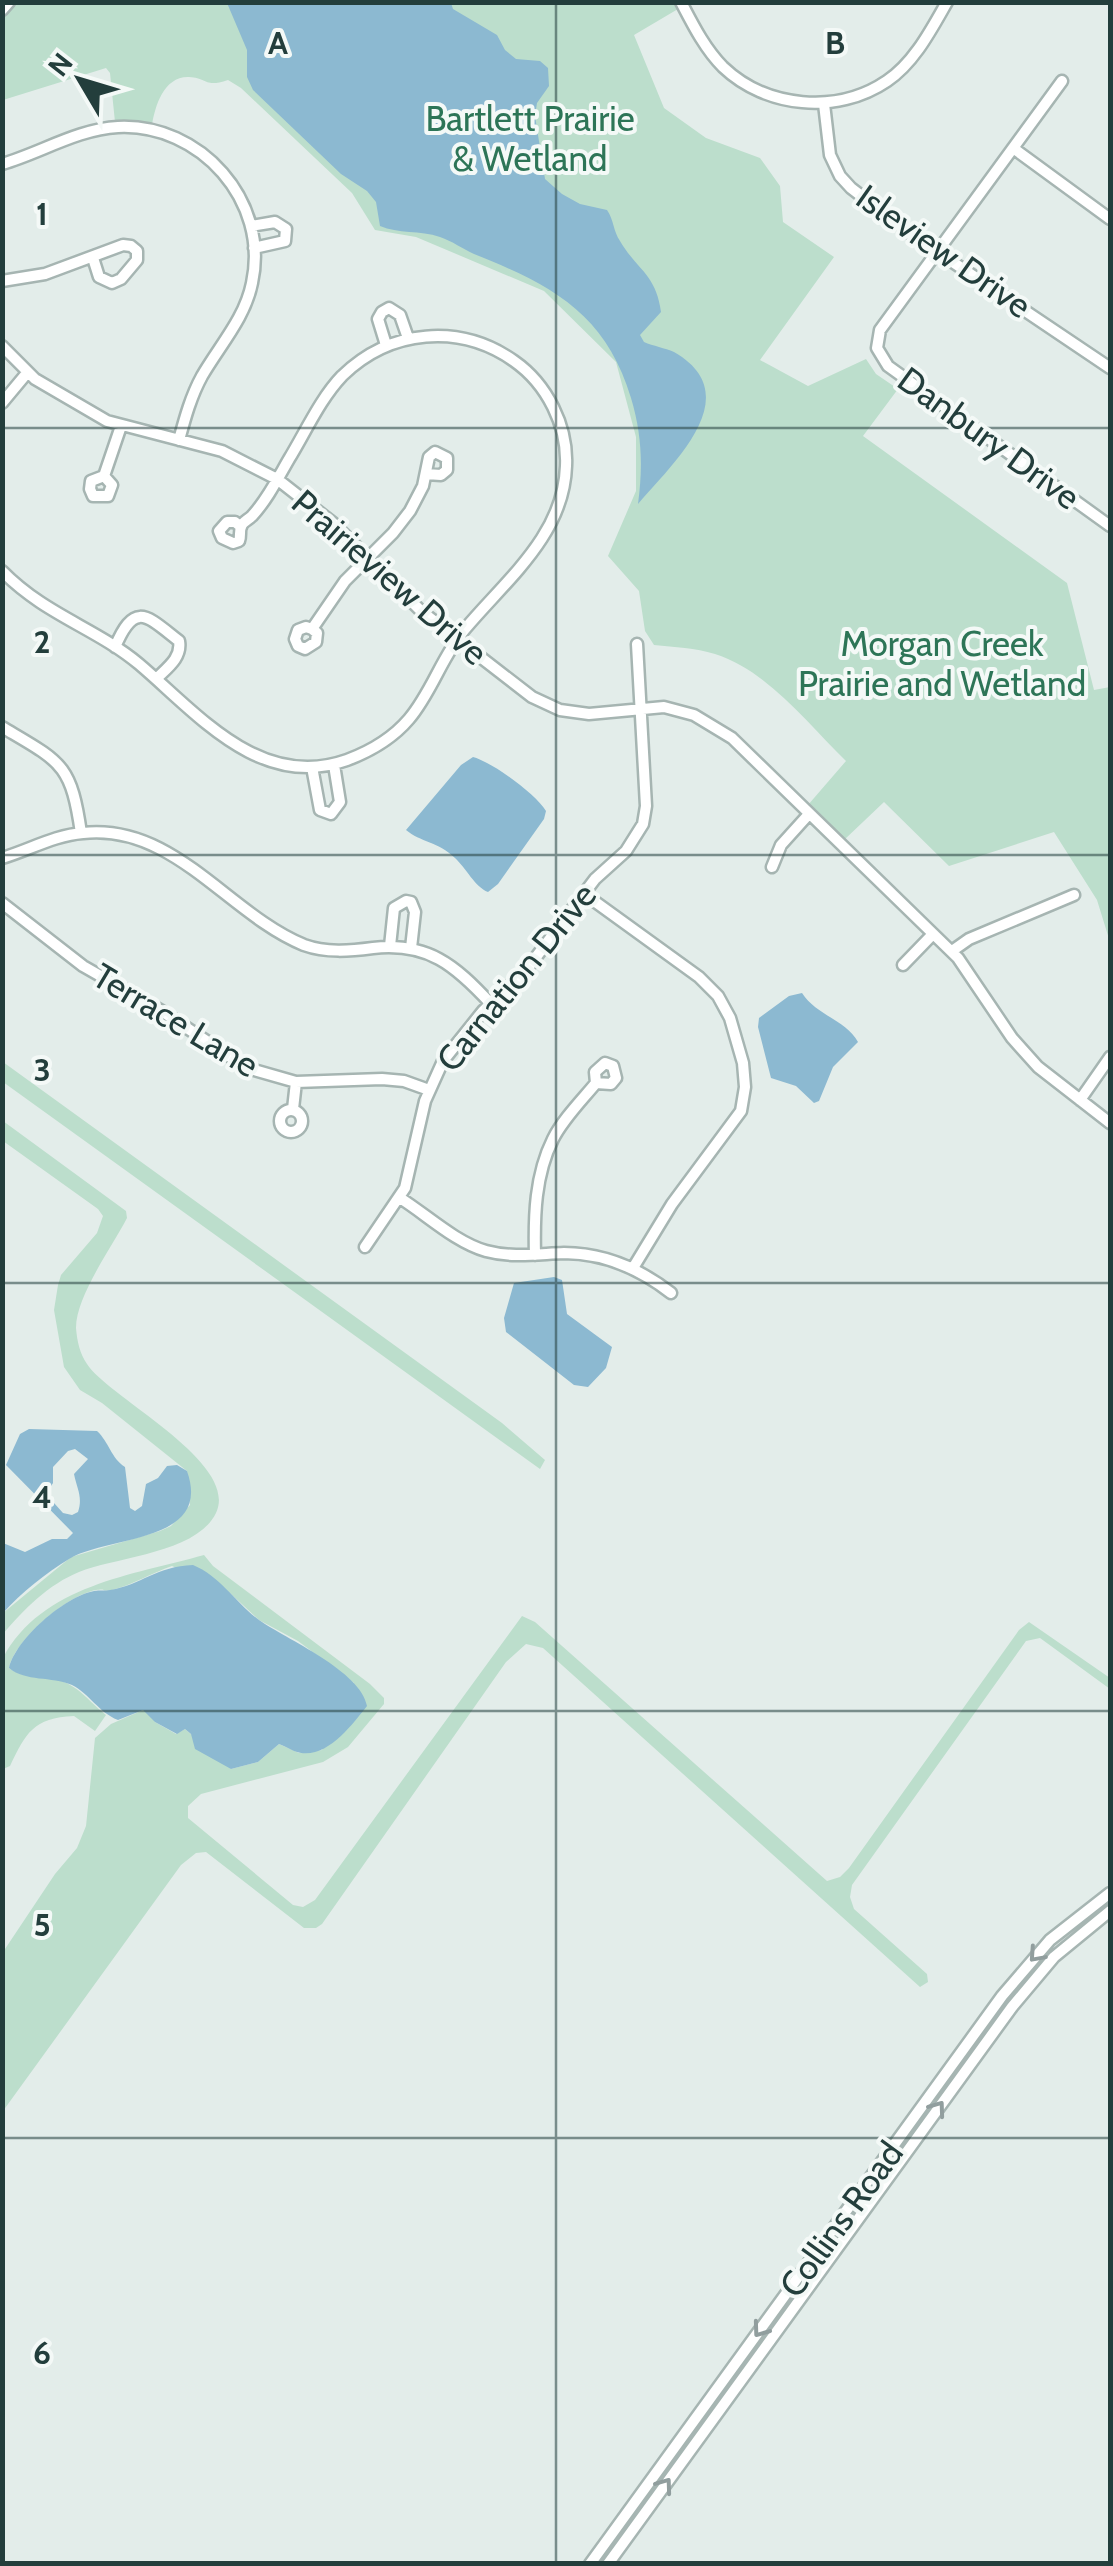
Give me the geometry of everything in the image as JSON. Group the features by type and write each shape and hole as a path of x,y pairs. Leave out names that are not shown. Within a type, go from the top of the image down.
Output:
{"street":[{"path":"2,10 9,2"},
{"path":"681,2 703,42 722,66 742,82 769,95 824,104 857,96 888,81 913,57 947,2"},
{"name":"Danbury Drive","path":"1062,80 880,330 876,341 878,354 888,366 1110,526"},
{"name":"Isleview Drive","path":"824,104 830,156 851,188 936,252 1024,307 1110,368"},
{"path":"2,164 88,133 116,128 156,131 186,143 216,165 235,190 251,226 253,281 244,310 200,378 179,440"},
{"path":"1013,148 1110,219"},
{"path":"251,226 276,222 286,229 287,235 278,244 254,248"},
{"path":"2,281 45,274 123,246 132,246 137,260 121,280 112,283 100,276 93,258"},
{"path":"386,345 378,320 389,308 400,314 408,338"},
{"path":"2,570 40,603 115,647 241,749 269,761 312,768 334,764 363,754 396,732 411,716 456,639 551,527 562,497 566,464 563,434 553,407 537,382 519,364 492,347 460,337 408,338 386,345 341,377 254,514 241,527"},
{"name":"Prairieview Drive","path":"2,346 27,372 62,398 121,426 222,452 277,479 332,523 399,592 532,697 560,710 588,714 669,708 711,723 732,738 952,952 1025,1054 1110,1123"},
{"path":"2,403 27,372"},
{"path":"104,476 121,426"},
{"path":"312,629 345,581 394,533 410,511 426,474"},
{"path":"115,647 127,621 146,615 179,641 176,658 156,679"},
{"name":"Carnation Drive","path":"365,1247 400,1198 429,1090 447,1054 527,969 583,893 626,851 643,824 646,806 637,644"},
{"path":"2,728 47,754 62,768 75,790 81,832"},
{"path":"312,768 320,810 332,814 340,802 334,764"},
{"path":"772,867 780,845 809,814"},
{"path":"2,858 81,832 120,835 173,855 283,934 308,946 331,950 411,948 440,958 460,971 491,1004"},
{"path":"583,893 718,996 730,1018 742,1063 742,1111 672,1204 633,1268"},
{"path":"952,952 969,939 1074,896"},
{"path":"390,946 394,908 406,901 411,902 415,912 411,948"},
{"name":"Terrace Lane","path":"2,903 83,966 166,1014 237,1063 296,1082 382,1078 429,1090"},
{"path":"904,965 934,934"},
{"path":"1080,1100 1110,1058"},
{"path":"293,1109 296,1082"},
{"path":"535,1255 534,1218 544,1162 554,1136 596,1082"},
{"path":"400,1198 476,1248 511,1256 568,1253 596,1257 633,1268 671,1293"},
{"name":"Collins Road","path":"590,2564 1002,1996 1050,1940 1110,1893"},
{"name":"Collins Road","path":"608,2564 1012,2007 1054,1958 1110,1910"}],"green space":[{"path":"16,2 674,3 678,9 634,35 664,108 706,138 760,158 780,186 783,222 834,257 760,360 808,386 866,359 876,374 898,389 863,436 1067,583 1094,690 1110,687 1110,942 1097,900 1054,832 949,866 884,802 844,840 808,805 846,761 769,685 734,662 700,650 654,645 645,631 639,591 608,556 636,491 636,437 616,362 544,291 416,237 375,230 352,193 228,80 210,83 189,77 173,81 158,101 152,125 115,122 110,73 106,68 3,100 2,19"},
{"path":"3,1062 502,1423 545,1460 540,1469 3,1082"},
{"path":"3,1121 126,1211 127,1218 82,1301 76,1328 81,1352 100,1378 192,1452 209,1473 218,1493 216,1513 192,1537 68,1577 37,1599 3,1634 3,1613 71,1557 160,1531 171,1526 190,1505 187,1471 80,1390 64,1367 54,1310 58,1285 61,1275 97,1233 103,1216 3,1141"},
{"path":"204,1555 213,1566 384,1698 384,1704 348,1747 323,1762 201,1794 188,1806 188,1818 293,1905 303,1907 315,1900 522,1616 535,1622 827,1881 840,1877 849,1868 1019,1630 1029,1622 1110,1678 1110,1689 1040,1638 1026,1641 852,1885 854,1909 927,1974 928,1982 920,1987 543,1648 526,1644 506,1662 322,1924 304,1928 206,1852 196,1853 181,1865 3,2111 3,1952 77,1848 86,1826 95,1738 111,1724 143,1710 176,1734 185,1729 231,1769 258,1762 279,1744 299,1753 322,1750 354,1683 298,1641 259,1620 230,1593 172,1566 120,1588 96,1590 71,1600 44,1620 21,1645 9,1668 71,1685 106,1715 95,1731 74,1716 40,1724 26,1736 10,1766 3,1769 3,1658 20,1633 41,1614 92,1587"}],"water":[{"path":"227,3 451,3 453,9 497,35 505,50 516,59 540,61 548,68 549,86 537,103 535,116 545,179 580,204 607,210 626,251 650,280 658,299 661,312 640,335 644,342 674,352 695,369 705,388 705,408 697,429 638,504 641,477 635,412 620,369 591,324 551,291 449,241 380,226 376,202 367,191 341,174 253,90 247,77 247,50"},
{"path":"473,757 513,780 546,811 498,884 488,892 449,853 406,830 461,765"},
{"path":"802,993 858,1042 833,1067 819,1101 814,1103 796,1086 771,1078 758,1027 759,1018 789,996"},
{"path":"554,1277 562,1280 567,1314 612,1347 606,1368 588,1387 574,1385 506,1332 504,1318 514,1283"},
{"path":"29,1429 97,1431 125,1467 130,1508 135,1511 142,1506 146,1484 158,1478 167,1466 177,1465 187,1471 191,1495 185,1512 171,1525 152,1533 69,1559 3,1613 3,1543 25,1552 52,1539 67,1539 73,1533 6,1465 20,1434","holes":["75,1449 88,1459 74,1474 80,1497 78,1512 63,1513 46,1494 53,1483 53,1467"]},
{"path":"193,1565 211,1576 259,1620 337,1668 362,1693 367,1706 336,1740 316,1752 305,1753 279,1744 258,1762 231,1769 195,1749 191,1734 185,1729 177,1734 143,1710 118,1720 72,1685 23,1675 9,1668 31,1632 69,1601"}],"park label":[{"name":"Bartlett Prairie & Wetland","path":"530,138"},
{"name":"Morgan Creek Prairie and Wetland","path":"942,663"}]}
